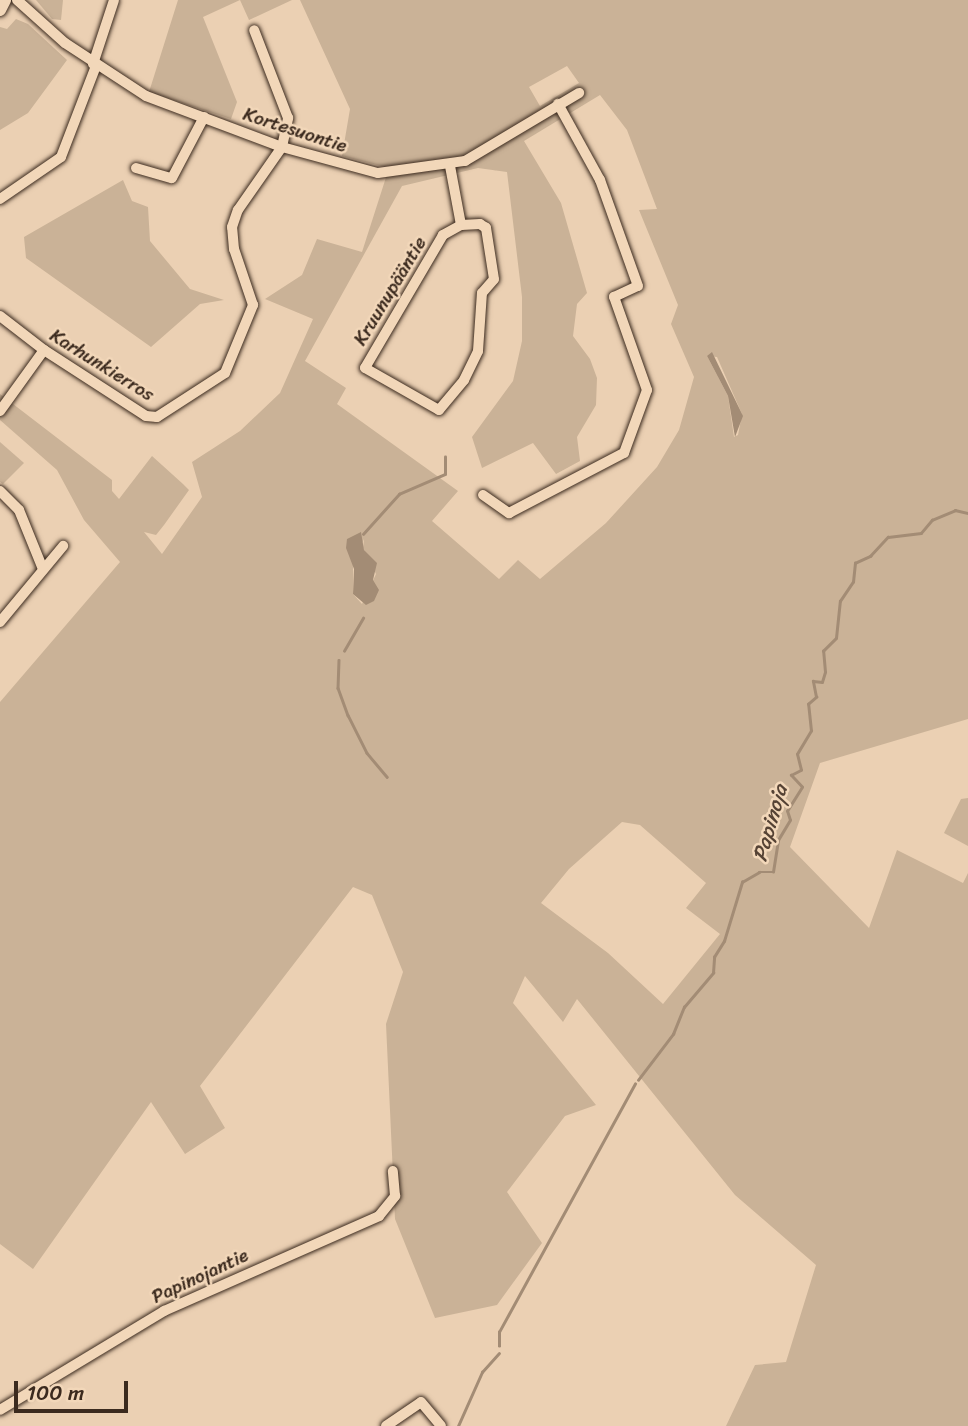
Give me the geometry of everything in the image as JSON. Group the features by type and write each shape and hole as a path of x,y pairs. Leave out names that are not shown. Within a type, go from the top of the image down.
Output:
{"main road":[{"path":"0,10 5,0"}],"street":[{"name":"Kortesuontie","path":"17,0 95,65 146,96 282,147 378,173 450,166 579,93"},
{"path":"0,199 61,158 95,65 114,0"},
{"path":"254,30 288,118 282,147"},
{"path":"483,495 509,513 624,453 647,390 614,297 638,286 600,180 558,104"},
{"path":"136,168 172,178 204,117"},
{"name":"Karhunkierros","path":"0,316 44,350 151,417 222,376 253,305 234,249 232,227 238,210 282,147"},
{"path":"450,166 461,225"},
{"name":"Kruunupääntie","path":"480,224 486,228 494,279 485,288 478,351 464,380 439,410 365,368 443,235 461,225 480,224"},
{"path":"0,411 44,350"},
{"path":"0,491 19,510 43,569"},
{"path":"0,622 63,546"},
{"name":"Papinojantie","path":"0,1410 164,1311 379,1216 395,1196 393,1171"},
{"path":"386,1426 421,1402 441,1426"}],"shaded area":[{"path":"36,0 63,0 61,20 52,19"},
{"path":"178,0 240,0 203,17 237,102 231,119 149,92"},
{"path":"240,0 292,0 249,20"},
{"path":"300,0 968,0 968,719 820,763 790,847 869,928 897,850 963,883 968,873 968,1426 726,1426 755,1365 786,1362 816,1265 735,1195 577,999 563,1022 525,976 513,1003 596,1105 565,1116 507,1192 542,1243 497,1305 435,1318 395,1219 386,1024 403,972 372,895 353,887 200,1086 225,1128 185,1154 151,1102 33,1269 0,1244 0,702 120,562 84,520 57,470 0,420 0,394 112,480 112,491 119,499 152,456 183,484 189,490 156,535 144,532 162,554 202,497 192,462 240,431 280,393 313,319 265,299 302,275 317,239 362,252 389,168 342,156 350,109","holes":["567,66 579,83 540,106 529,87","600,95 627,130 657,209 639,210 678,305 671,324 694,377 679,430 657,467 606,523 540,579 518,560 499,579 432,521 458,491 337,404 346,388 305,361 402,186 478,168 507,172 522,297 522,341 513,381 472,437 482,468 533,443 556,474 580,461 577,437 596,405 597,378 590,359 573,336 577,304 587,293 561,203 524,141","707,356 717,357 742,414 738,435 734,437 728,396","364,539 363,548 376,574 362,604 353,594 353,563","622,822 640,825 706,883 686,908 720,934 663,1004 608,953 541,903 569,869"]},
{"path":"16,19 28,24 67,60 28,113 0,130 0,27 7,29"},
{"path":"123,180 132,201 148,207 150,241 190,289 224,300 200,304 151,347 26,258 24,237"},
{"path":"712,352 743,416 735,437 728,396 707,356"},
{"path":"0,442 24,463 3,484 0,482"},
{"path":"361,532 364,550 377,563 373,580 379,590 374,601 366,605 353,594 354,569 346,548 347,539"},
{"path":"968,798 968,846 944,833 961,799"}],"waterway":[{"path":"363,534 399,494 445,474 445,457"},
{"name":"Papinoja","path":"638,1080 673,1034 684,1007 713,973 714,957 724,941 742,882 759,872 773,872 778,840 790,820 787,811 802,787 791,775 801,770 797,754 811,731 808,704 816,697 813,681 822,682 825,672 823,651 836,638 840,601 853,582 855,563 870,556 888,537 921,533 932,520 955,510 968,513"},
{"path":"344,651 363,618"},
{"path":"339,660 338,688 348,715 367,753 387,777"},
{"name":"Papinoja","path":"499,1346 499,1332 635,1084"},
{"name":"Papinoja","path":"458,1426 482,1372 499,1353"}]}
